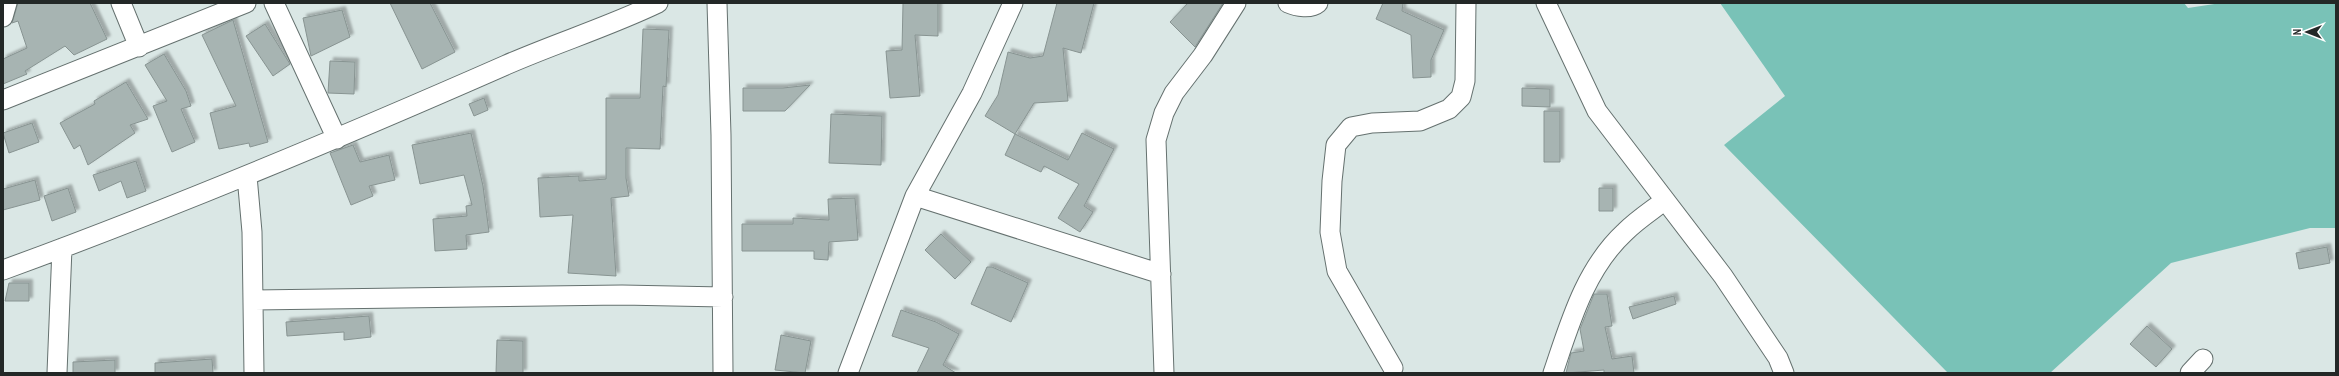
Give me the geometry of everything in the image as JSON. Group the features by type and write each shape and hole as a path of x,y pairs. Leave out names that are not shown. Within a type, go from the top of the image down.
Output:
{"street":[{"path":"3,17 7,3"},
{"path":"122,3 140,47"},
{"path":"3,100 140,47 246,3"},
{"path":"274,3 337,139"},
{"path":"3,270 247,176 337,139 544,49 633,15 658,3"},
{"path":"717,3 723,297 723,373"},
{"path":"848,373 914,196 972,92 1013,3"},
{"path":"1164,373 1156,140 1164,114 1174,93 1203,55 1236,3"},
{"path":"1288,3 1294,6 1314,7 1318,3"},
{"path":"1393,368 1337,271 1330,232 1336,145 1351,127 1372,123 1420,121 1449,109 1461,97 1465,81 1466,3"},
{"path":"1546,3 1597,111 1722,276 1778,358 1784,373"},
{"path":"247,176 252,232 254,373"},
{"path":"914,196 1161,274"},
{"path":"1553,373 1575,306 1602,258 1625,232 1664,201"},
{"path":"57,373 62,248"},
{"path":"254,300 606,295 723,297"},
{"path":"2190,373 2203,359"}],"green space":[{"path":"1720,3 2184,3 2188,8 2221,3 2336,3 2336,228 2310,228 2171,263 2050,373 1948,373 1724,145 1785,96"}],"building":[{"path":"18,3 90,3 107,39 74,55 65,46 25,71 27,74 3,84 3,59 27,48 18,21 12,23"},
{"path":"390,3 430,3 455,52 422,69"},
{"path":"903,3 938,3 938,36 915,35 920,96 890,98 886,51 902,50"},
{"path":"1057,3 1094,3 1081,53 1063,48 1068,101 1034,103 1015,134 985,116 998,95 1008,52 1030,58 1043,56"},
{"path":"1188,3 1223,3 1195,47 1170,22"},
{"path":"1383,3 1403,3 1402,11 1444,30 1431,60 1431,77 1413,78 1411,35 1376,19"},
{"path":"342,10 350,37 311,56 303,18"},
{"path":"233,20 268,142 250,147 249,143 219,149 210,113 236,106 202,35"},
{"path":"265,24 290,64 273,76 246,36"},
{"path":"643,29 669,30 666,87 663,86 660,149 626,148 626,178 629,196 611,198 616,276 568,273 573,215 540,217 538,178 579,176 579,181 606,179 606,98 640,98"},
{"path":"164,54 186,91 191,106 181,109 195,142 172,152 153,106 167,101 145,65"},
{"path":"330,61 355,62 354,94 328,93"},
{"path":"126,82 148,119 130,125 135,133 88,165 80,145 74,149 60,123 95,104 94,101"},
{"path":"810,85 785,111 743,111 743,88 783,88"},
{"path":"1522,88 1550,89 1550,107 1522,106"},
{"path":"484,98 488,110 474,116 469,104"},
{"path":"1544,111 1560,111 1560,162 1544,162"},
{"path":"831,114 882,116 881,165 829,163"},
{"path":"32,123 39,142 9,153 3,133"},
{"path":"471,133 483,186 489,232 466,235 467,249 435,251 433,219 467,216 466,206 472,205 464,175 420,184 412,145"},
{"path":"1082,133 1114,149 1084,206 1093,212 1080,232 1058,218 1079,184 1044,166 1041,172 1005,155 1015,134 1068,160"},
{"path":"353,145 360,162 389,155 395,180 369,186 373,196 351,205 330,153"},
{"path":"136,161 146,191 127,198 121,181 99,191 93,175"},
{"path":"35,180 40,200 3,210 3,189"},
{"path":"68,188 76,212 52,221 44,196"},
{"path":"1599,188 1613,188 1613,211 1599,211"},
{"path":"855,198 858,240 829,242 828,260 814,259 814,251 742,251 742,224 793,224 793,218 829,220 828,199"},
{"path":"941,234 971,262 955,279 925,250"},
{"path":"2327,247 2330,263 2299,269 2296,253"},
{"path":"987,267 992,267 1028,283 1011,322 971,304"},
{"path":"9,283 29,283 29,301 5,301"},
{"path":"1594,294 1607,294 1612,326 1605,327 1612,359 1632,356 1634,373 1604,373 1604,370 1566,373 1571,353 1584,351 1580,329"},
{"path":"1674,296 1676,304 1633,319 1629,307"},
{"path":"901,310 936,322 959,334 943,365 956,373 917,373 929,348 892,336"},
{"path":"369,316 371,337 344,340 344,332 287,336 286,322"},
{"path":"2147,326 2172,349 2156,367 2130,344"},
{"path":"781,335 811,341 805,373 775,370"},
{"path":"497,340 523,341 523,373 496,373"},
{"path":"212,359 213,373 155,373 155,363"},
{"path":"115,360 115,373 73,373 73,362"}]}
